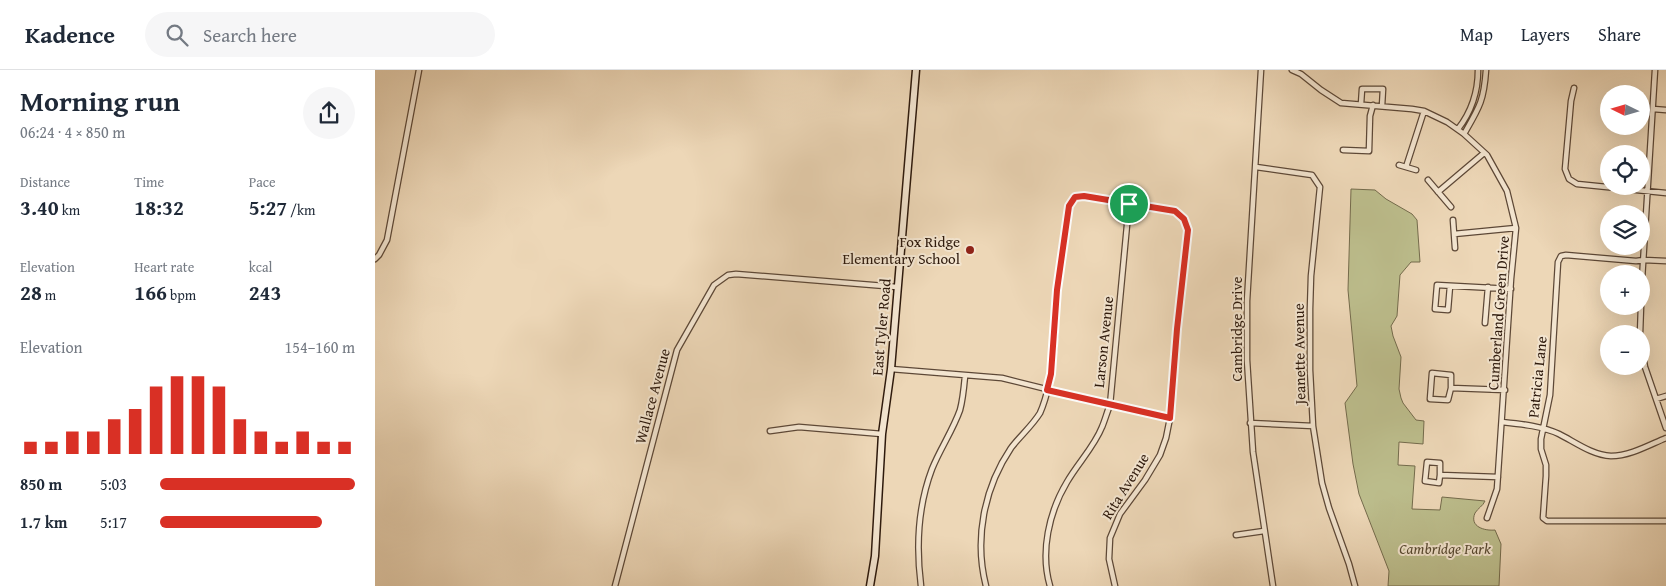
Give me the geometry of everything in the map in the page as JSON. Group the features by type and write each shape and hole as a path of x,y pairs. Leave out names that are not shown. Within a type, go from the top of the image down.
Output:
{"street":[{"path":"375,260 387,240 419,70"},
{"name":"East Tyler Road","path":"870,586 875,556 883,434 891,369 916,70"},
{"name":"Cambridge Drive","path":"1261,70 1247,301 1247,360 1255,473 1273,586"},
{"name":"Cumberland Green Drive","path":"1292,70 1301,74 1341,103 1424,112 1447,122 1464,134 1484,153 1495,167 1507,191 1516,228 1497,488 1487,518"},
{"path":"1457,129 1464,121 1473,102 1477,90 1478,70"},
{"path":"1464,134 1480,108 1483,99 1486,70"},
{"path":"1650,158 1655,70"},
{"path":"1574,88 1571,101 1565,169 1569,179 1577,184 1600,186"},
{"path":"1361,104 1362,89 1383,89 1382,106"},
{"path":"1343,150 1369,151 1370,116 1373,105"},
{"path":"1653,109 1666,110"},
{"path":"1406,167 1424,112"},
{"path":"1439,192 1484,153"},
{"path":"1399,166 1416,170"},
{"name":"Jeanette Avenue","path":"1256,167 1312,175 1319,187 1310,309 1310,370 1313,426 1322,482 1355,586"},
{"path":"1429,180 1451,207"},
{"path":"1650,191 1666,193"},
{"path":"1644,265 1648,195"},
{"path":"986,586 983,575 981,530 991,488 1000,466 1012,447 1041,411 1051,374 1059,280 1069,206 1075,197 1084,196 1129,204"},
{"name":"Rita Avenue","path":"1115,586 1109,559 1110,538 1120,514 1145,480 1160,455 1166,438 1170,418 1177,329 1188,230 1185,222 1175,211 1129,204"},
{"name":"Larson Avenue","path":"1050,586 1046,562 1049,525 1053,511 1067,482 1086,455 1102,427 1110,405 1129,204"},
{"path":"1453,220 1455,248"},
{"path":"1454,234 1516,228"},
{"name":"Patricia Lane","path":"1644,260 1566,255 1561,256 1558,262 1550,395 1541,439 1541,449 1546,465 1543,518 1547,521 1666,521"},
{"path":"1644,260 1666,261"},
{"name":"Wallace Avenue","path":"615,586 677,350 714,285 728,275 736,274 897,287"},
{"path":"1450,286 1448,310 1435,309 1437,285 1511,289"},
{"path":"1485,324 1488,288"},
{"path":"891,369 1002,378 1170,418"},
{"path":"1431,373 1451,374 1451,388 1448,400 1430,399 1431,373"},
{"path":"1648,375 1666,428"},
{"path":"921,586 918,541 923,500 931,470 960,410 965,376"},
{"path":"1451,388 1505,390"},
{"path":"1656,399 1666,396"},
{"path":"1502,422 1544,428 1582,447 1612,456 1627,454 1666,438"},
{"path":"1250,423 1313,426"},
{"path":"770,431 799,427 883,434"},
{"path":"1427,462 1440,463 1440,475 1439,482 1425,481 1427,462"},
{"path":"1440,475 1498,477"},
{"path":"1236,535 1264,531"}],"green space":[{"name":"Cambridge Park","path":"1351,189 1375,190 1386,199 1412,214 1417,220 1420,262 1411,262 1400,275 1397,316 1391,326 1401,357 1399,389 1401,398 1416,420 1424,421 1423,444 1399,442 1398,465 1415,466 1412,509 1440,510 1442,497 1485,501 1475,513 1474,522 1483,529 1495,530 1501,544 1499,586 1388,586 1389,571 1359,494 1345,403 1357,386 1348,290"}],"place":[{"name":"Fox Ridge Elementary School","path":"970,250"}],"route":[{"path":"1084,196 1129,204 1175,211 1184,219 1188,230 1177,329 1170,418 1047,390 1051,374 1057,290 1069,206 1075,197 1084,196"}]}
